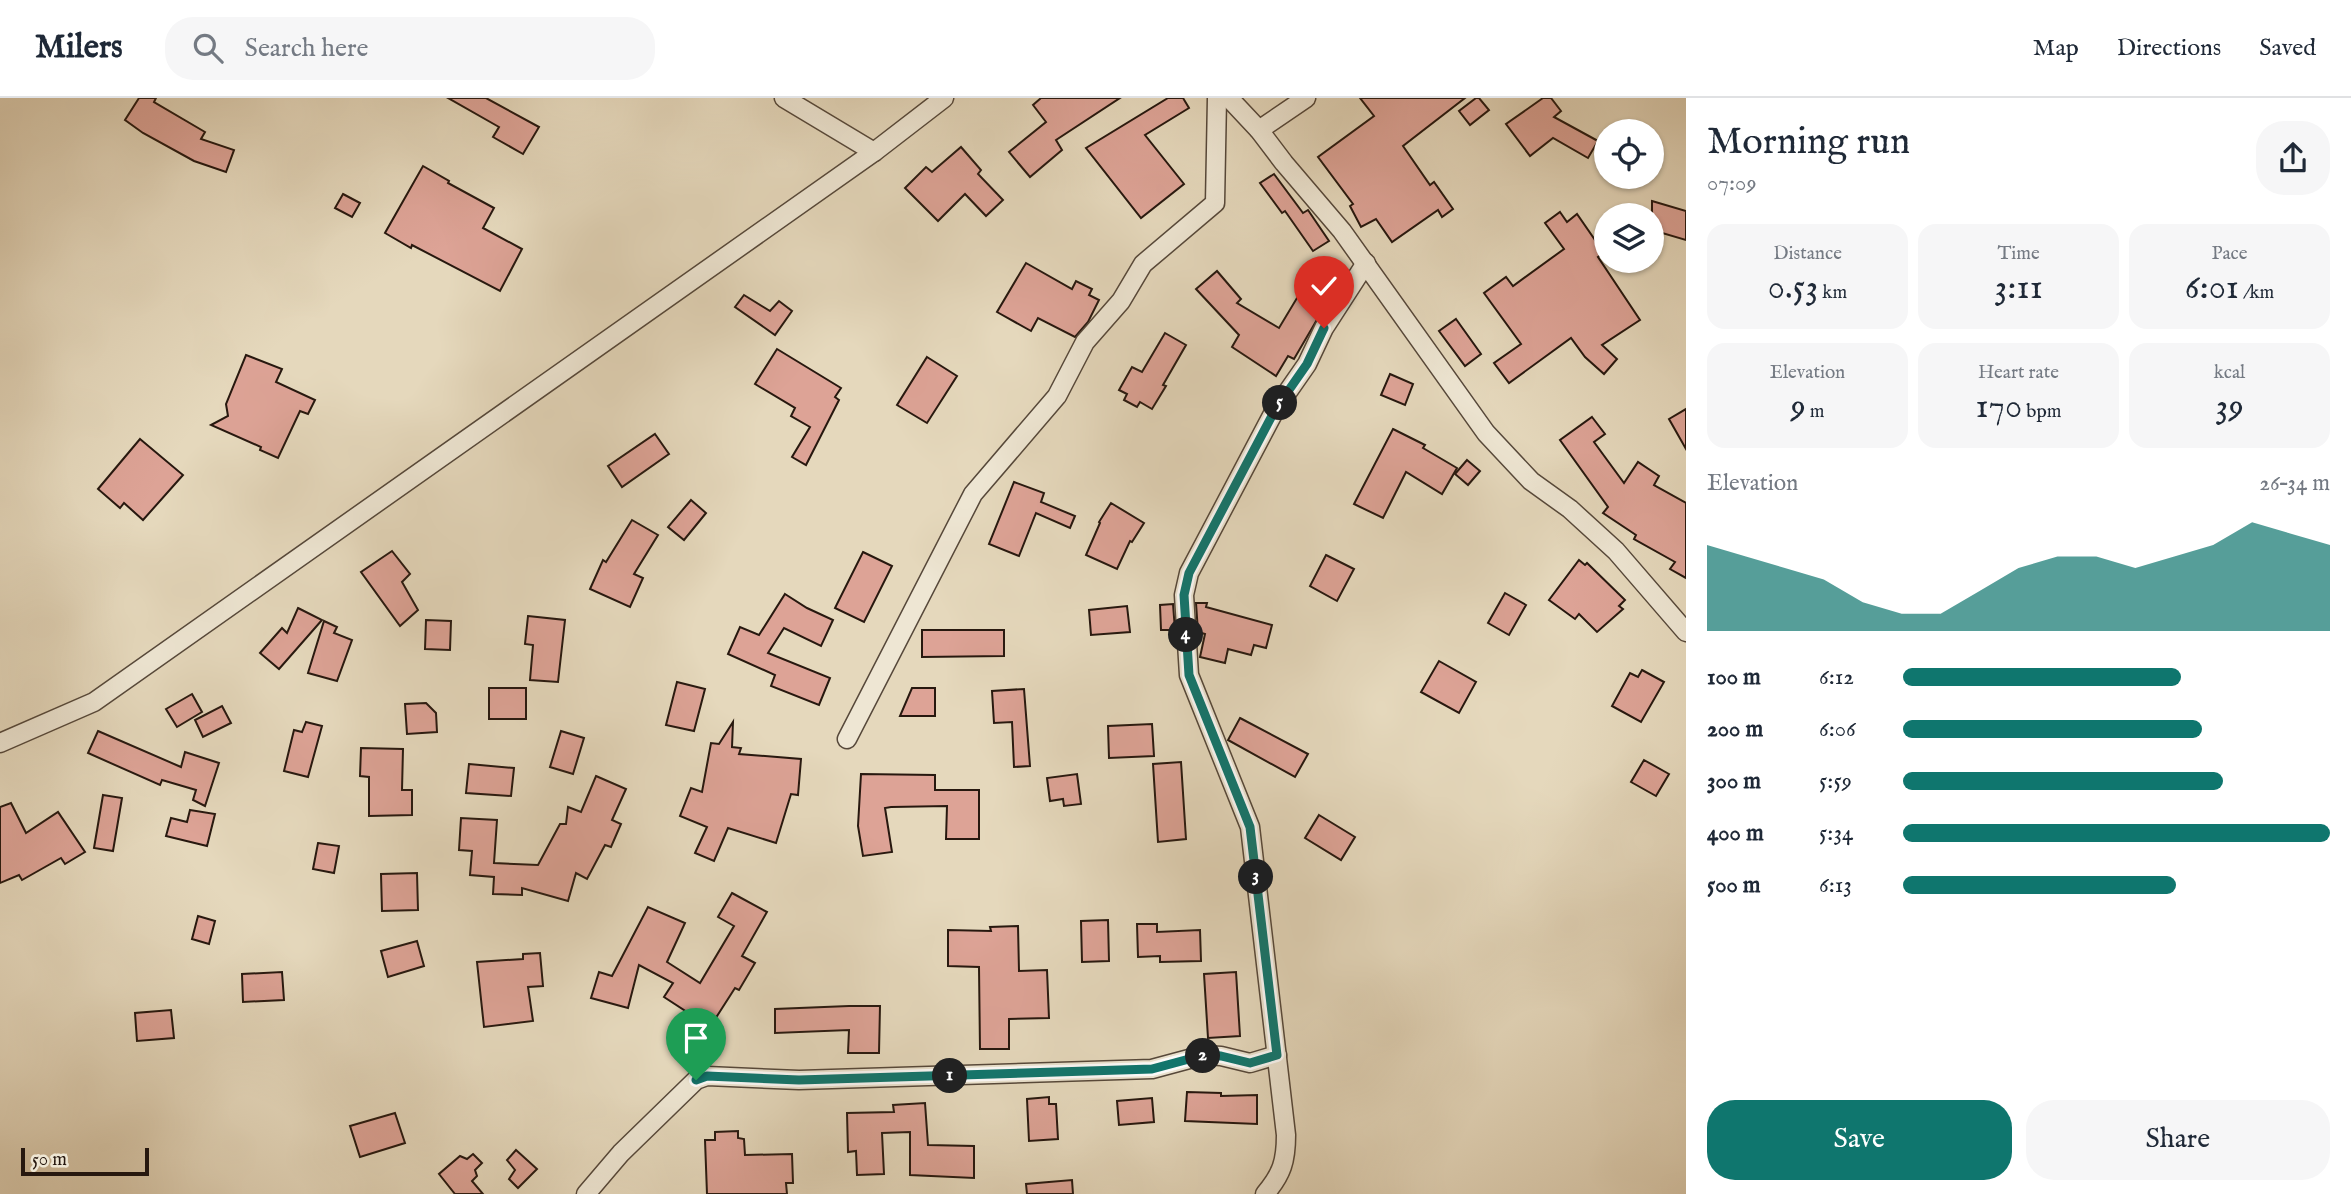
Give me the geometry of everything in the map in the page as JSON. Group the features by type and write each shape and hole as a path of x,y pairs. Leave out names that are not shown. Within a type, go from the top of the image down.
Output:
{"street":[{"path":"783,98 874,152"},
{"path":"0,743 94,702 874,152 944,98"},
{"path":"847,739 974,495 1058,396 1085,342 1121,301 1143,264 1215,203 1217,98"},
{"path":"1228,98 1259,130 1366,263 1486,433 1531,481 1570,509 1616,551 1686,632"},
{"path":"1259,130 1306,98"},
{"path":"1265,1194 1277,1180 1286,1158 1286,1135 1250,827 1189,675 1184,595 1189,573 1275,410 1307,364 1324,328 1366,263"},
{"path":"586,1194 621,1153 696,1080 707,1076 799,1080 1152,1069 1204,1055 1250,1063 1277,1055"}],"building":[{"path":"139,98 156,98 154,102 205,132 201,139 234,150 226,172 194,161 125,120"},
{"path":"448,98 486,98 539,127 523,154 493,137 499,127"},
{"path":"1041,98 1120,98 1056,140 1062,150 1030,177 1009,152 1046,122 1033,105"},
{"path":"1168,98 1183,98 1189,108 1145,135 1184,184 1141,218 1086,148"},
{"path":"1360,98 1465,98 1403,146 1430,185 1434,182 1453,209 1442,217 1438,210 1392,242 1376,219 1361,227 1350,206 1353,204 1318,157 1374,116"},
{"path":"1476,98 1489,110 1470,125 1459,111"},
{"path":"1543,98 1551,98 1561,111 1554,117 1594,139 1594,148 1588,158 1553,138 1530,156 1506,124"},
{"path":"961,147 981,170 978,174 1003,200 986,216 965,194 938,221 905,188 926,167 932,172"},
{"path":"423,166 494,208 483,228 522,249 500,291 385,233"},
{"path":"1274,174 1303,213 1308,210 1329,241 1313,251 1285,211 1282,213 1260,183"},
{"path":"343,194 360,203 352,217 335,208"},
{"path":"1664,205 1686,211 1686,240 1664,234"},
{"path":"1560,212 1567,222 1577,214 1594,239 1594,273 1609,273 1640,320 1602,345 1617,359 1604,374 1585,357 1571,338 1509,383 1494,363 1521,344 1484,293 1506,277 1513,286 1564,249 1545,223"},
{"path":"1026,263 1072,289 1076,281 1092,289 1089,295 1099,300 1088,322 1075,337 1038,318 1031,331 997,312"},
{"path":"1315,268 1339,282 1294,359 1288,356 1276,376 1232,347 1239,335 1196,289 1217,271 1241,299 1237,303 1279,328"},
{"path":"744,295 770,311 779,301 792,311 775,335 735,307"},
{"path":"1456,319 1481,354 1465,366 1439,331"},
{"path":"1165,333 1186,345 1152,409 1140,402 1137,407 1124,400 1127,394 1119,390 1132,367 1142,372"},
{"path":"777,349 841,388 835,397 839,400 806,465 792,457 810,427 791,416 795,408 755,384"},
{"path":"246,355 282,369 276,382 315,400 308,414 300,411 278,458 260,450 261,447 211,425 228,416 226,404"},
{"path":"927,357 957,376 927,423 897,405"},
{"path":"1390,374 1413,384 1405,405 1381,395"},
{"path":"1686,409 1686,449 1669,419"},
{"path":"1592,417 1605,434 1594,442 1624,483 1638,462 1659,476 1654,485 1686,503 1686,578 1670,569 1675,562 1634,539 1636,535 1603,513 1608,507 1560,440"},
{"path":"1393,429 1425,445 1423,448 1457,468 1442,494 1406,472 1383,518 1354,504"},
{"path":"655,434 669,454 622,487 608,466"},
{"path":"140,439 183,475 143,520 124,503 120,508 98,489"},
{"path":"1467,460 1480,471 1468,485 1455,474"},
{"path":"1014,482 1044,493 1041,502 1075,516 1070,528 1036,513 1019,556 989,544"},
{"path":"691,500 706,513 684,540 668,527"},
{"path":"1111,503 1144,523 1132,542 1130,541 1117,569 1086,555 1099,522"},
{"path":"632,520 658,535 634,574 643,578 630,607 590,589 603,560 606,562"},
{"path":"392,551 410,574 402,582 418,610 400,626 361,572"},
{"path":"863,552 892,566 864,622 835,608"},
{"path":"1326,555 1354,569 1337,601 1310,586"},
{"path":"1579,560 1585,565 1587,563 1625,600 1619,606 1623,609 1597,632 1579,614 1575,619 1549,600"},
{"path":"1505,593 1526,605 1509,635 1488,623"},
{"path":"785,594 833,620 821,646 784,628 768,653 830,678 819,705 771,686 775,675 728,654 740,627 759,635"},
{"path":"1196,603 1207,603 1206,607 1272,625 1266,648 1254,645 1251,655 1228,649 1225,663 1200,657 1205,634 1198,632"},
{"path":"1173,604 1175,630 1161,630 1160,605"},
{"path":"1127,606 1130,632 1091,635 1089,610"},
{"path":"298,608 322,620 279,669 260,653 282,628 287,633"},
{"path":"528,616 565,620 558,682 530,680 533,645 525,644"},
{"path":"426,620 451,621 450,650 425,649"},
{"path":"324,621 337,627 334,633 352,640 337,681 308,673"},
{"path":"922,630 1004,630 1004,656 922,657"},
{"path":"1439,661 1476,682 1459,713 1421,692"},
{"path":"1642,670 1664,682 1641,722 1612,706 1630,673 1638,677"},
{"path":"677,682 705,689 694,731 666,725"},
{"path":"489,688 526,688 526,719 489,719"},
{"path":"912,688 935,688 935,716 900,716"},
{"path":"1024,689 1030,766 1014,767 1012,722 994,723 992,691"},
{"path":"192,694 202,712 177,727 166,709"},
{"path":"426,703 436,713 437,732 407,734 405,704"},
{"path":"222,706 231,723 203,737 195,720"},
{"path":"1240,718 1308,754 1295,777 1228,740"},
{"path":"306,722 322,726 308,777 284,771 294,730 302,732"},
{"path":"733,722 732,747 741,748 739,754 801,759 798,795 791,794 776,843 728,828 714,861 695,853 707,827 680,816 691,788 702,792 711,743 719,744"},
{"path":"1152,724 1154,756 1109,758 1108,726"},
{"path":"98,731 181,767 185,752 219,763 205,806 193,800 196,790 162,780 160,785 88,753"},
{"path":"561,731 584,738 573,774 550,767"},
{"path":"361,748 403,749 402,790 412,790 412,815 369,816 369,777 360,776"},
{"path":"1644,760 1669,774 1656,796 1631,782"},
{"path":"1181,762 1186,839 1158,842 1153,764"},
{"path":"469,764 514,768 511,796 466,793"},
{"path":"861,774 935,775 935,790 979,790 979,839 946,839 947,806 891,807 885,808 892,852 863,856 858,826"},
{"path":"1077,774 1081,804 1064,806 1063,799 1050,801 1047,778"},
{"path":"596,776 626,789 612,820 621,824 611,847 605,845 587,879 576,873 568,901 522,888 522,895 493,894 494,877 470,875 472,851 459,850 461,818 497,820 494,863 538,865 560,824 566,824 568,807 581,812"},
{"path":"103,795 122,798 113,851 94,848"},
{"path":"11,803 26,833 58,812 85,852 65,864 61,858 22,880 19,875 0,883 0,807"},
{"path":"190,810 215,814 207,846 166,836 171,818 187,822"},
{"path":"1319,815 1355,837 1341,860 1305,838"},
{"path":"318,843 339,846 334,873 313,869"},
{"path":"417,873 418,910 382,911 381,874"},
{"path":"732,893 767,912 742,956 755,963 739,990 735,988 710,1027 664,997 673,983 639,965 628,1008 591,998 599,972 612,976 648,907 685,923 667,962 700,983 734,926 718,917"},
{"path":"198,916 215,921 209,944 192,939"},
{"path":"1108,920 1109,961 1082,962 1081,921"},
{"path":"1137,924 1157,924 1157,932 1200,930 1201,961 1160,962 1160,956 1138,957"},
{"path":"1018,926 1019,971 1047,970 1049,1018 1009,1019 1009,1049 980,1049 979,967 948,966 948,930 991,931 990,927"},
{"path":"417,941 424,966 388,977 381,951"},
{"path":"540,953 543,986 528,987 533,1021 484,1027 477,962 523,959 523,954"},
{"path":"282,972 284,1000 243,1002 242,974"},
{"path":"1236,972 1240,1036 1208,1038 1204,974"},
{"path":"880,1006 879,1053 848,1053 849,1030 775,1033 775,1009"},
{"path":"171,1010 174,1038 137,1041 135,1013"},
{"path":"1187,1092 1221,1093 1221,1096 1257,1095 1257,1124 1185,1121"},
{"path":"1049,1097 1049,1104 1056,1104 1058,1139 1029,1141 1027,1099"},
{"path":"1152,1098 1154,1122 1119,1125 1117,1101"},
{"path":"925,1103 928,1145 974,1146 974,1178 910,1175 910,1132 882,1133 884,1174 857,1175 856,1151 848,1152 847,1113 894,1112 893,1105"},
{"path":"395,1113 405,1143 360,1157 350,1126"},
{"path":"738,1131 738,1138 744,1139 745,1155 792,1154 793,1183 786,1183 787,1194 707,1194 705,1140 715,1140 715,1132"},
{"path":"516,1150 537,1169 518,1188 509,1179 515,1170 507,1160"},
{"path":"473,1154 482,1163 475,1170 477,1176 472,1181 483,1194 455,1194 439,1174 460,1156 467,1159"},
{"path":"1072,1180 1073,1194 1027,1194 1026,1184"}],"route":[{"path":"696,1080 707,1076 799,1080 1152,1069 1204,1055 1250,1063 1277,1055 1250,827 1189,675 1184,595 1189,573 1275,410 1307,364 1324,328"}]}
